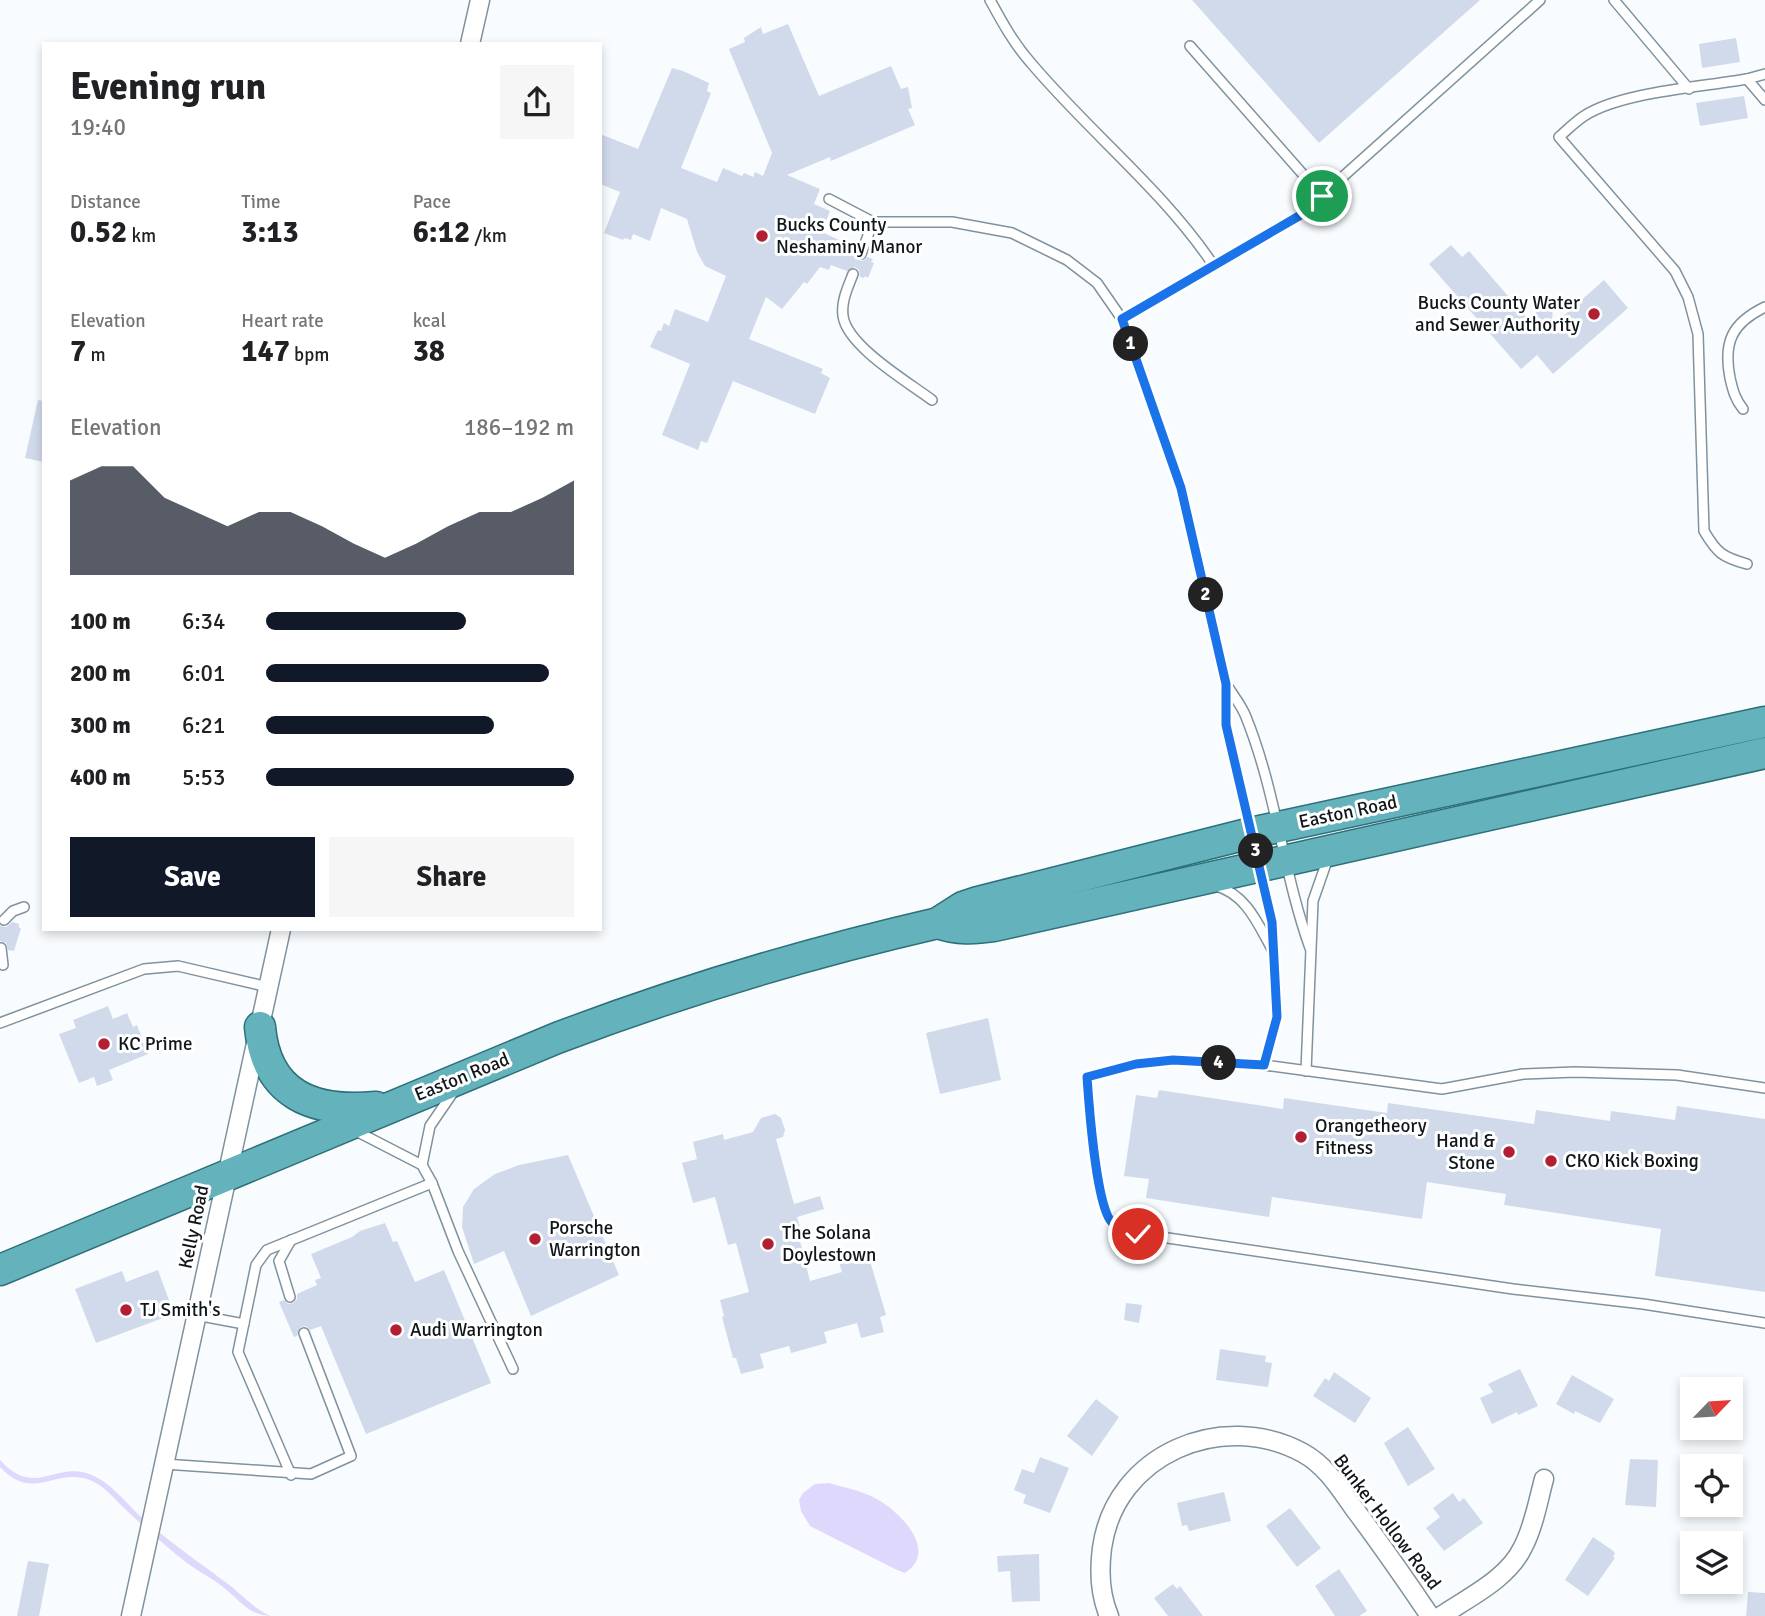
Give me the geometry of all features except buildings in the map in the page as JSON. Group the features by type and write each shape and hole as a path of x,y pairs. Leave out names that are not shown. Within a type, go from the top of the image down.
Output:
{"highway":[{"name":"Easton Road","path":"2,1268 464,1076 645,1005 742,974 938,923 963,907 978,902 1264,830 1765,722"},
{"name":"Easton Road","path":"938,923 949,927 975,929 994,926 1765,753"},
{"path":"260,1027 261,1044 269,1068 288,1090 311,1101 336,1107 394,1105"}],"street":[{"path":"470,42 480,0"},
{"name":"Kelly Road","path":"131,1616 281,931"},
{"name":"Bunker Hollow Road","path":"1109,1616 1101,1585 1100,1563 1104,1536 1123,1494 1147,1466 1162,1455 1202,1439 1230,1435 1279,1442 1318,1464 1332,1478 1369,1528 1430,1616"},
{"path":"1441,1616 1500,1576 1513,1563 1530,1531 1544,1479"}],"lane":[{"path":"990,0 1029,62 1168,206 1193,235 1214,266"},
{"path":"1122,319 1299,216 1540,0"},
{"path":"1614,0 1689,89"},
{"path":"1190,46 1322,196"},
{"path":"1747,564 1727,559 1715,549 1704,531 1698,334 1688,297 1675,271 1559,137 1585,116 1609,105 1633,98 1765,74"},
{"path":"1747,79 1765,100"},
{"path":"829,199 873,222 952,222 1012,233 1068,260 1097,283 1122,319 1181,488 1226,684 1226,725 1264,830 1272,863 1277,1017 1264,1065"},
{"path":"861,254 873,222"},
{"path":"853,274 844,297 843,316 849,332 862,347 932,400"},
{"path":"1743,409 1735,400 1727,347 1735,328 1749,314 1765,307"},
{"path":"1226,684 1246,715 1263,768 1264,830 1272,863 1296,908 1310,948"},
{"path":"1306,1071 1313,901 1331,849"},
{"path":"1190,881 1220,886 1236,896 1248,907 1273,952"},
{"path":"4,920 13,911 24,907"},
{"path":"1,948 3,965"},
{"path":"0,1024 144,969 178,966 268,987"},
{"path":"1765,1088 1677,1075 1575,1072 1523,1074 1442,1089 1264,1065 1173,1060 1136,1064 1087,1077 1100,1189 1105,1209 1119,1229 1279,1256 1513,1289 1643,1304 1765,1323"},
{"path":"422,1165 430,1126 464,1076"},
{"path":"346,1125 377,1144 422,1165 432,1183 458,1251 513,1369"},
{"path":"290,1475 238,1352 256,1265 267,1250 292,1238 432,1183"},
{"path":"290,1297 279,1261 292,1238"},
{"path":"197,1315 244,1324"},
{"path":"164,1464 290,1475 311,1474 351,1456 304,1333"}],"shaded area":[{"path":"0,1460 25,1477 81,1472 101,1479 160,1533 252,1605 271,1616 251,1610 187,1563 95,1482 77,1477 34,1484 23,1482 0,1467"},
{"path":"829,1483 871,1496 892,1509 917,1541 915,1564 905,1573 810,1526 801,1511 799,1500 803,1493 815,1484"}],"place":[{"name":"Bucks County Neshaminy Manor","path":"762,236"},
{"name":"Bucks County Water and Sewer Authority","path":"1594,314"},
{"name":"KC Prime","path":"104,1044"},
{"name":"Orangetheory Fitness","path":"1301,1137"},
{"name":"Hand & Stone","path":"1509,1152"},
{"name":"CKO Kick Boxing","path":"1551,1161"},
{"name":"Porsche Warrington","path":"535,1239"},
{"name":"The Solana Doylestown","path":"768,1244"},
{"name":"TJ Smith's","path":"126,1310"},
{"name":"Audi Warrington","path":"396,1330"}],"route":[{"path":"1138,1234 1119,1229 1105,1209 1100,1189 1087,1077 1136,1064 1173,1060 1264,1065 1277,1017 1277,986 1272,922 1226,725 1226,684 1181,488 1122,319 1299,216 1322,196"}]}
